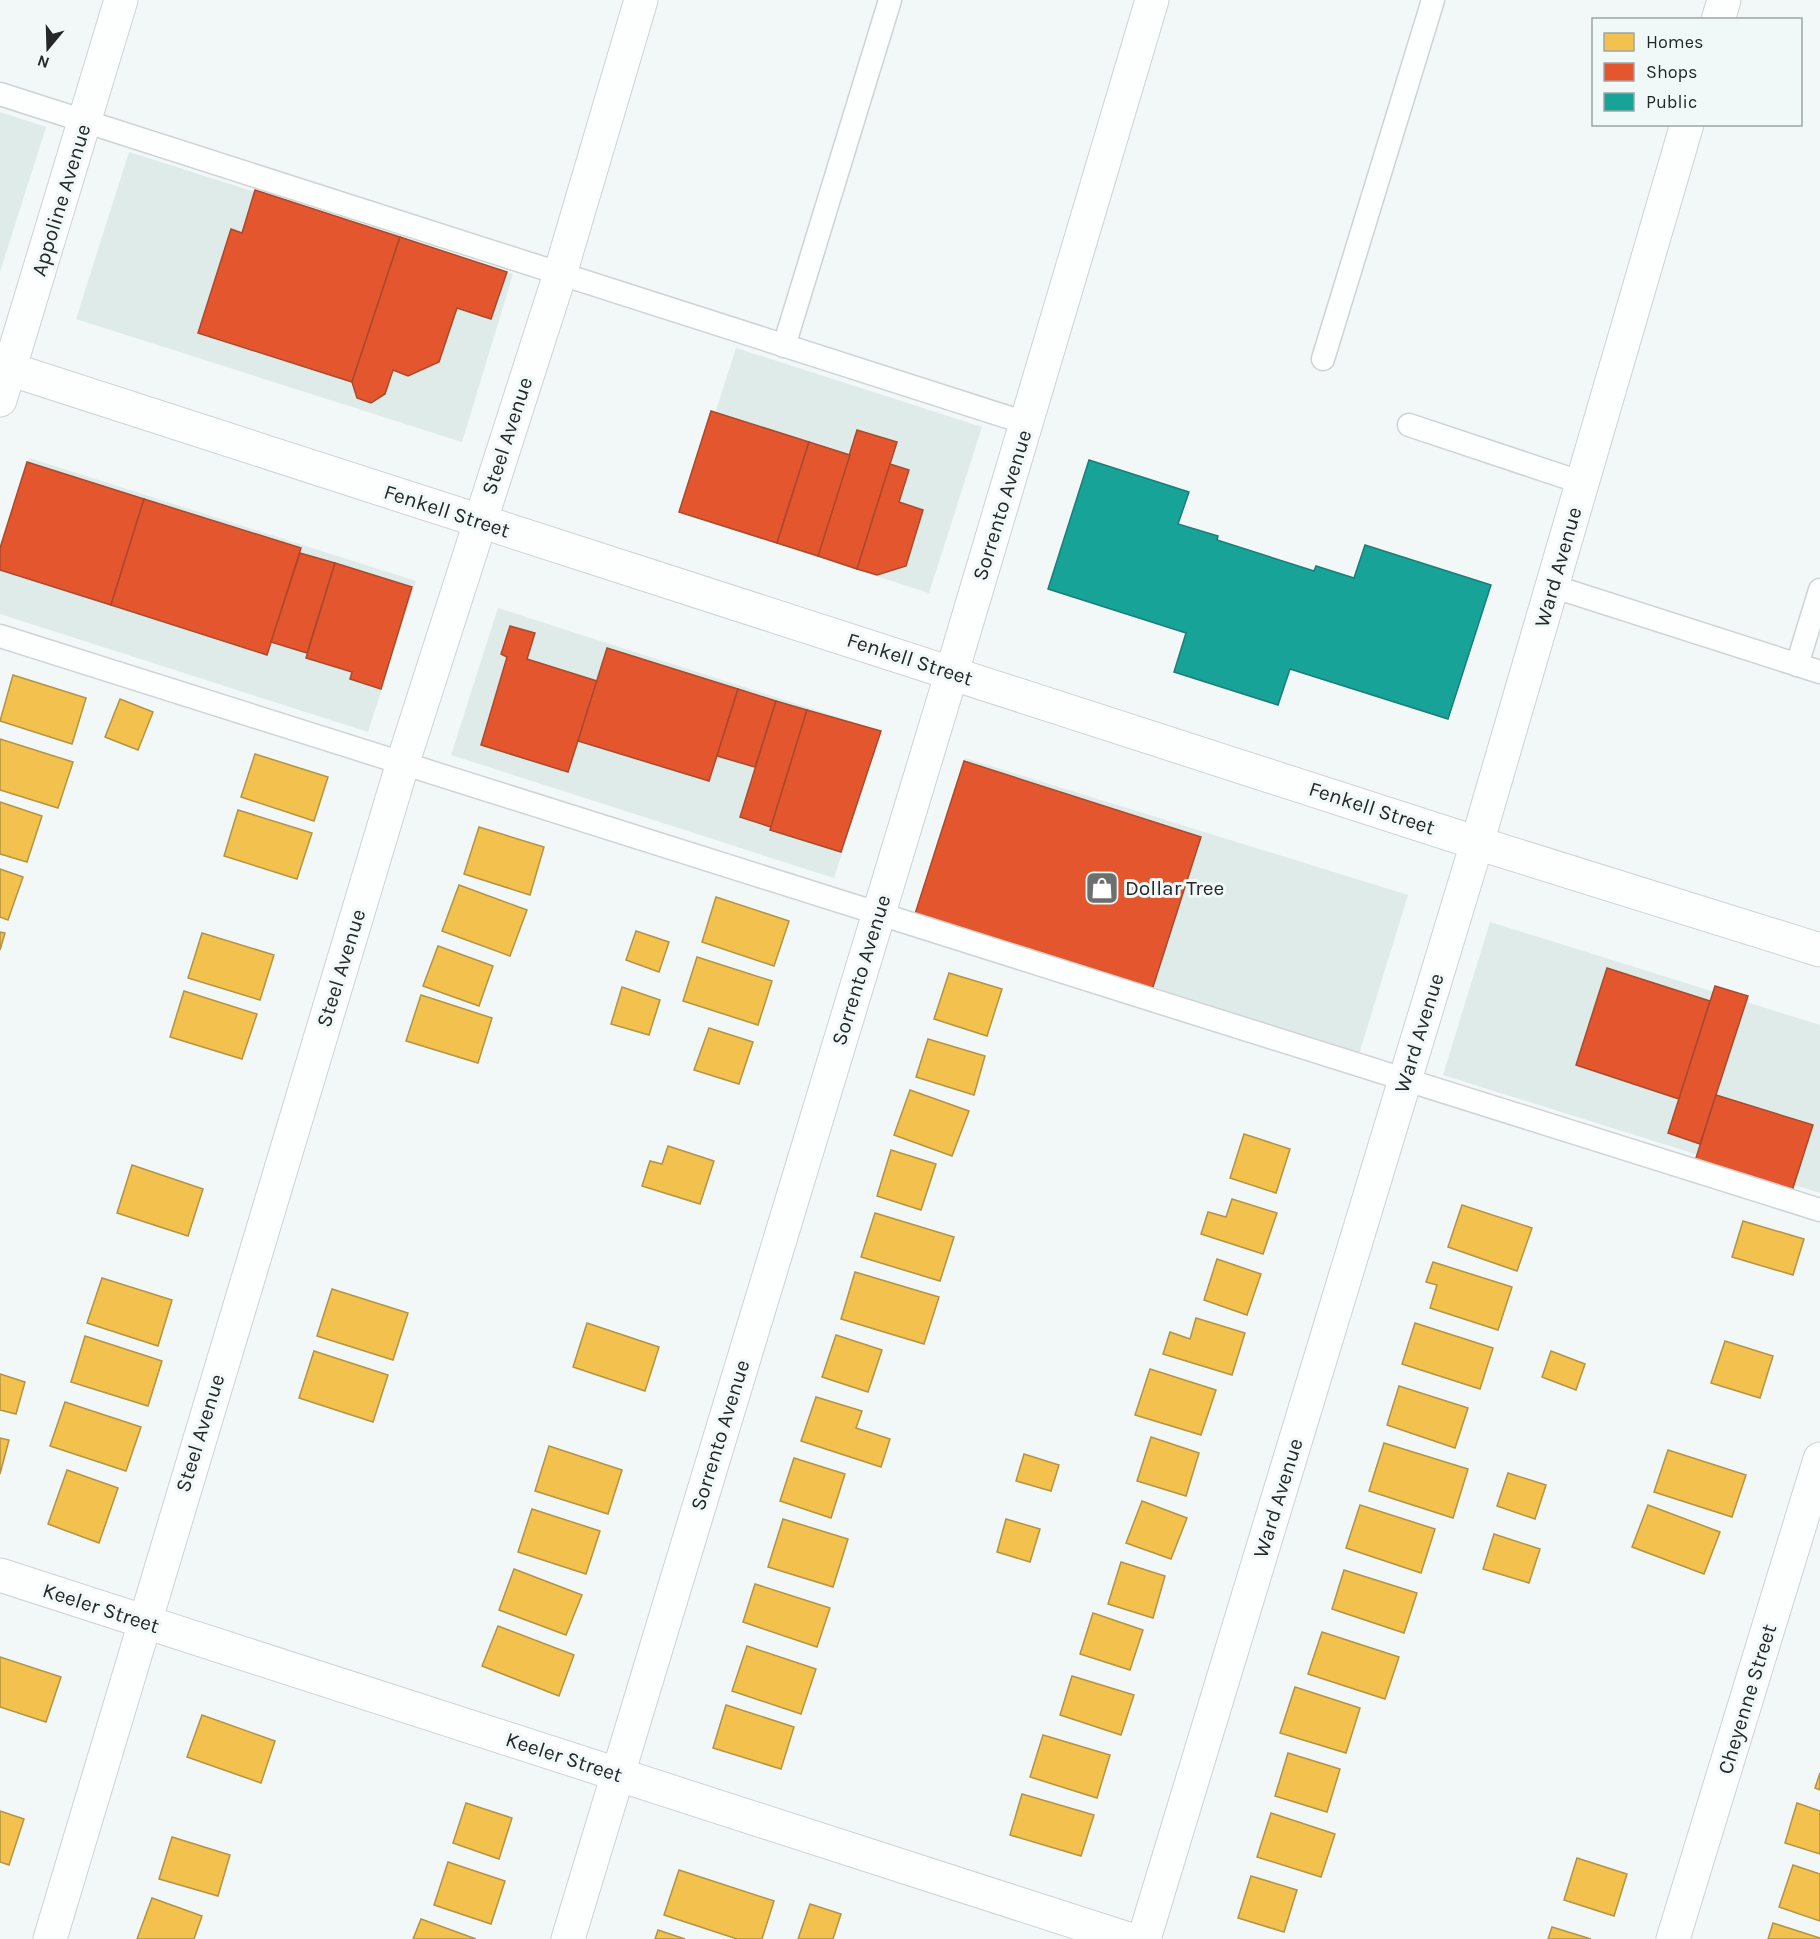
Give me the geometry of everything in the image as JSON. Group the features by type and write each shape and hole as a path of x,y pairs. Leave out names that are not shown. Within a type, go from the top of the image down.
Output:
{"street":[{"name":"Appoline Avenue","path":"3,378 122,0"},
{"name":"Steel Avenue","path":"50,1939 143,1622 404,759 560,274 641,0"},
{"name":"Sorrento Avenue","path":"568,1939 952,672 1152,0"},
{"path":"1719,18 1724,0"},
{"name":"Ward Avenue","path":"1144,1939 1477,843 1686,126"},
{"name":"Fenkell Street","path":"3,378 479,522 952,672 1477,843 1820,950"},
{"name":"Cheyenne Street","path":"1673,1939 1820,1459"},
{"name":"Keeler Street","path":"0,1575 1128,1939"}],"lane":[{"path":"784,346 890,0"},
{"path":"1323,359 1433,0"},
{"path":"0,94 1026,423"},
{"path":"1409,425 1583,483"},
{"path":"1552,586 1820,672"},
{"path":"1797,665 1820,590"},
{"path":"0,636 404,759 1404,1082 1820,1210"}],"shaded area":[{"path":"0,112 46,127 0,272"},
{"path":"129,152 513,274 462,442 76,319"},
{"path":"736,348 982,427 929,593 683,514"},
{"path":"29,458 416,581 368,732 0,614 0,551"},
{"path":"498,608 881,731 834,878 451,755"},
{"path":"965,758 1408,895 1359,1054 916,917"},
{"path":"1490,922 1820,1025 1820,1193 1443,1075"}],"building: Homes":[{"path":"13,675 86,698 72,744 0,721"},
{"path":"120,699 153,712 138,750 105,737"},
{"path":"0,739 73,762 58,808 0,790"},
{"path":"255,754 328,777 314,821 241,797"},
{"path":"0,802 42,816 27,862 0,854"},
{"path":"238,810 312,833 297,879 224,856"},
{"path":"479,827 544,847 530,895 464,874"},
{"path":"0,869 23,877 8,920 0,917"},
{"path":"459,885 527,910 510,956 442,931"},
{"path":"716,897 789,921 774,966 702,942"},
{"path":"636,931 669,942 659,972 626,960"},
{"path":"0,932 5,933 0,950"},
{"path":"202,933 274,955 260,1000 188,978"},
{"path":"438,946 493,966 479,1006 423,986"},
{"path":"697,957 772,981 758,1025 683,1001"},
{"path":"949,973 1002,989 987,1036 934,1019"},
{"path":"622,987 660,1000 649,1035 611,1024"},
{"path":"184,991 257,1014 242,1059 170,1037"},
{"path":"421,995 492,1018 478,1063 406,1041"},
{"path":"709,1028 753,1042 739,1084 694,1070"},
{"path":"928,1039 985,1056 974,1095 916,1077"},
{"path":"910,1090 969,1111 952,1156 894,1135"},
{"path":"1244,1134 1290,1149 1276,1193 1230,1178"},
{"path":"668,1146 714,1161 700,1204 642,1186 650,1161 662,1164"},
{"path":"891,1150 936,1164 921,1210 877,1196"},
{"path":"132,1165 203,1189 188,1236 117,1213"},
{"path":"1232,1199 1277,1213 1263,1254 1201,1234 1208,1212 1226,1217"},
{"path":"1462,1205 1532,1228 1517,1271 1448,1247"},
{"path":"875,1213 954,1237 940,1281 861,1257"},
{"path":"1743,1221 1804,1239 1793,1275 1732,1257"},
{"path":"1217,1259 1261,1274 1247,1315 1204,1300"},
{"path":"1433,1262 1512,1287 1498,1330 1430,1308 1437,1285 1426,1282"},
{"path":"855,1272 939,1297 924,1344 841,1319"},
{"path":"102,1278 172,1300 158,1346 87,1323"},
{"path":"332,1289 408,1313 393,1360 317,1336"},
{"path":"1196,1318 1245,1333 1232,1375 1163,1354 1170,1332 1190,1339"},
{"path":"587,1323 659,1347 645,1391 573,1367"},
{"path":"1415,1323 1493,1348 1480,1389 1402,1364"},
{"path":"836,1335 882,1350 868,1392 822,1377"},
{"path":"85,1336 162,1361 148,1406 71,1382"},
{"path":"1725,1341 1773,1356 1760,1398 1711,1383"},
{"path":"314,1351 388,1375 373,1422 299,1398"},
{"path":"1551,1351 1585,1364 1576,1390 1542,1377"},
{"path":"1150,1369 1216,1390 1201,1435 1135,1415"},
{"path":"0,1374 25,1382 16,1414 0,1410"},
{"path":"1399,1386 1468,1408 1455,1448 1387,1425"},
{"path":"816,1397 862,1411 856,1428 890,1439 881,1467 801,1441"},
{"path":"65,1402 141,1427 126,1471 50,1446"},
{"path":"1151,1437 1199,1453 1186,1496 1137,1481"},
{"path":"0,1438 9,1440 0,1474"},
{"path":"1384,1443 1468,1469 1453,1518 1369,1491"},
{"path":"549,1446 622,1470 608,1514 535,1491"},
{"path":"1668,1450 1746,1475 1732,1517 1654,1492"},
{"path":"1024,1454 1059,1465 1051,1491 1016,1481"},
{"path":"794,1458 845,1474 831,1518 780,1501"},
{"path":"67,1470 118,1488 99,1543 48,1524"},
{"path":"1508,1473 1546,1485 1535,1519 1497,1506"},
{"path":"1142,1501 1187,1518 1171,1559 1126,1543"},
{"path":"1360,1505 1435,1529 1421,1573 1346,1548"},
{"path":"1648,1505 1720,1532 1704,1574 1632,1547"},
{"path":"532,1509 600,1531 586,1574 518,1552"},
{"path":"783,1519 848,1539 833,1587 768,1567"},
{"path":"1006,1519 1040,1529 1030,1562 997,1552"},
{"path":"1494,1534 1540,1549 1529,1583 1483,1569"},
{"path":"1121,1562 1165,1576 1153,1618 1108,1604"},
{"path":"514,1569 582,1595 566,1635 499,1610"},
{"path":"1344,1570 1417,1593 1404,1633 1332,1609"},
{"path":"755,1584 830,1608 817,1647 743,1622"},
{"path":"1093,1613 1143,1630 1130,1670 1080,1654"},
{"path":"498,1626 574,1655 559,1696 482,1666"},
{"path":"1322,1632 1399,1657 1385,1699 1308,1674"},
{"path":"747,1646 816,1669 801,1714 732,1691"},
{"path":"0,1657 61,1677 46,1722 0,1707"},
{"path":"1072,1676 1134,1695 1121,1735 1060,1715"},
{"path":"1295,1687 1360,1708 1346,1753 1280,1733"},
{"path":"726,1705 794,1727 781,1769 713,1748"},
{"path":"202,1715 275,1741 261,1783 187,1757"},
{"path":"1043,1735 1110,1755 1097,1798 1030,1777"},
{"path":"1288,1753 1340,1769 1327,1812 1275,1796"},
{"path":"1820,1773 1820,1790 1815,1788"},
{"path":"1022,1794 1094,1815 1081,1856 1010,1835"},
{"path":"466,1803 512,1818 499,1859 453,1843"},
{"path":"1797,1803 1820,1811 1820,1854 1785,1843"},
{"path":"0,1811 24,1819 9,1865 0,1862"},
{"path":"1271,1813 1335,1834 1321,1877 1257,1857"},
{"path":"172,1837 230,1855 218,1896 159,1879"},
{"path":"1577,1858 1627,1874 1614,1916 1564,1900"},
{"path":"448,1862 505,1881 491,1924 434,1905"},
{"path":"1793,1865 1820,1874 1820,1921 1779,1907"},
{"path":"679,1870 774,1901 762,1939 737,1939 664,1915"},
{"path":"1251,1876 1297,1890 1284,1932 1238,1918"},
{"path":"152,1898 202,1916 194,1939 137,1939"},
{"path":"810,1904 841,1914 833,1939 798,1939"},
{"path":"421,1919 476,1939 413,1939"},
{"path":"1773,1923 1820,1938 1820,1939 1768,1939"},
{"path":"1552,1927 1591,1939 1548,1939"},
{"path":"658,1930 685,1939 655,1939"}],"building: Shops":[{"path":"255,190 400,237 352,382 198,333 231,229 242,233"},
{"path":"400,237 507,272 491,319 457,308 439,362 408,376 393,370 385,394 371,403 357,398 352,382"},
{"path":"711,411 809,442 777,543 679,512"},
{"path":"857,430 897,442 857,569 818,556"},
{"path":"809,442 850,455 818,556 777,543"},
{"path":"27,462 144,499 111,605 0,570 0,548"},
{"path":"890,464 909,470 899,502 923,510 906,566 877,575 857,569"},
{"path":"144,499 301,548 267,655 111,605"},
{"path":"300,553 335,563 307,653 271,642"},
{"path":"335,563 412,587 381,689 350,679 352,672 306,658"},
{"path":"510,626 535,633 527,659 597,681 568,772 481,745 507,657 501,654"},
{"path":"607,648 738,689 709,781 578,741"},
{"path":"738,689 776,701 755,767 717,756"},
{"path":"776,701 807,710 771,827 740,817"},
{"path":"807,710 881,731 841,852 770,830"},
{"path":"964,761 1201,837 1152,990 915,914"},
{"path":"1607,968 1710,1001 1679,1099 1576,1065"},
{"path":"1715,986 1748,996 1700,1144 1668,1133"},
{"path":"1716,1095 1813,1125 1792,1191 1695,1161"}],"building: Public":[{"path":"1089,460 1189,492 1178,524 1218,536 1217,540 1314,571 1316,566 1354,578 1365,545 1491,585 1448,719 1290,669 1278,705 1174,672 1186,633 1048,589"}],"place":[{"name":"Dollar Tree","path":"1102,888"}]}
